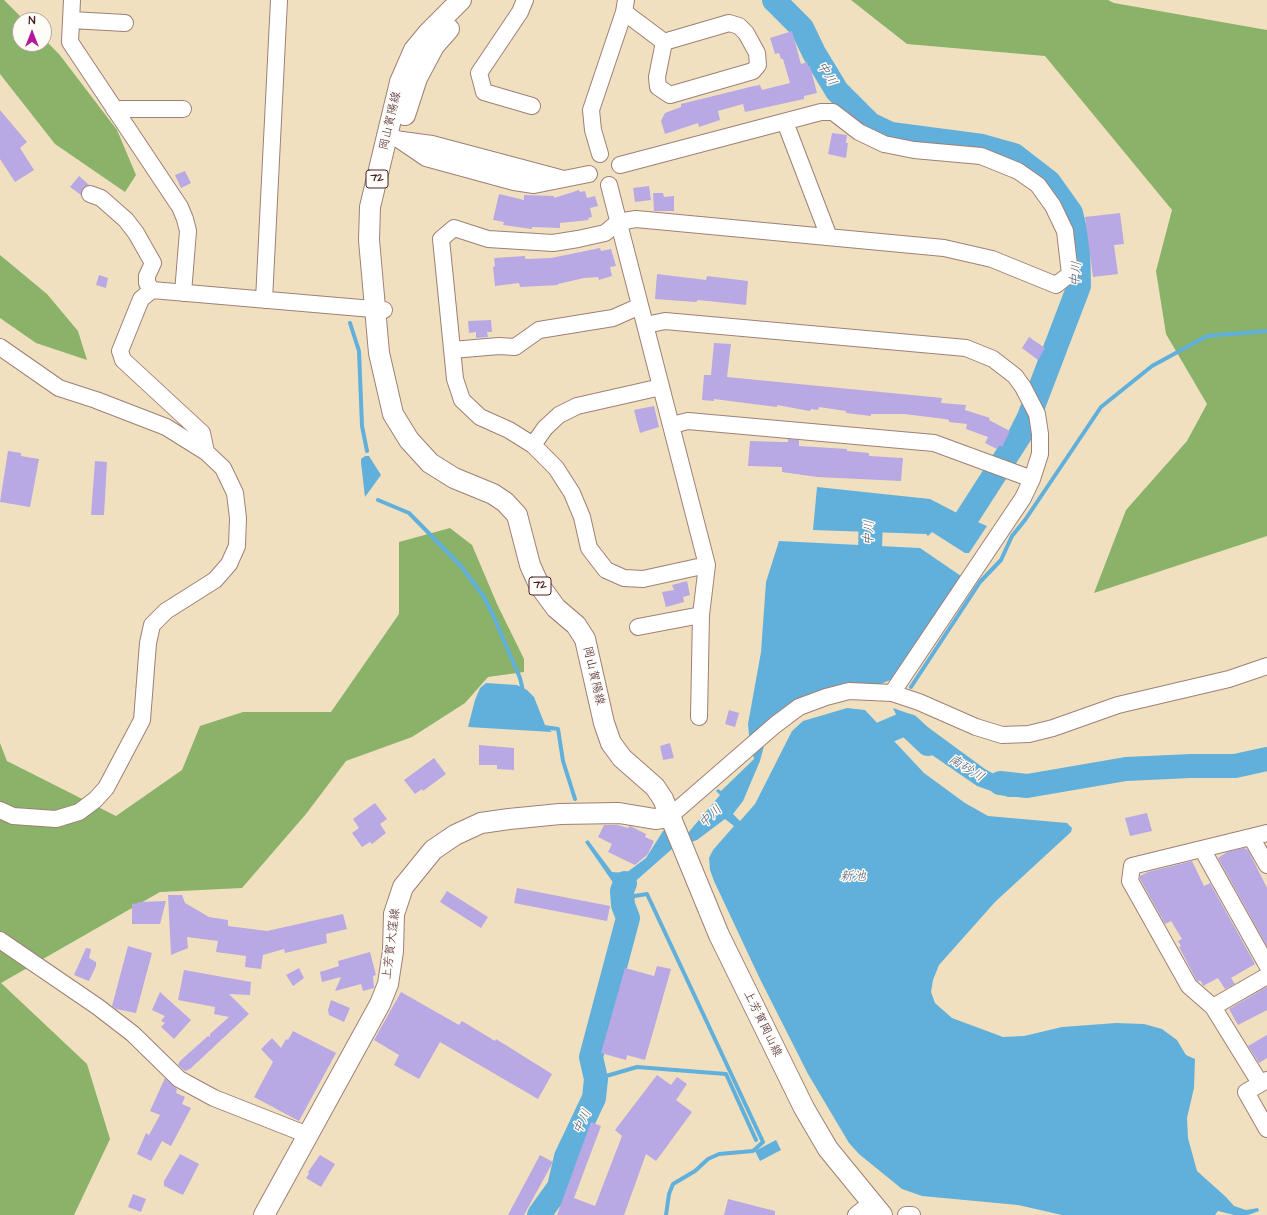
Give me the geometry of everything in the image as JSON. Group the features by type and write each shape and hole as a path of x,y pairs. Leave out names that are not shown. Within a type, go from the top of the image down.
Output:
{"main road":[{"name":"岡山賀陽線","path":"461,0 428,33 414,50 400,82 382,207 380,310 384,381 393,414 409,440 430,463 454,478 493,494 505,502 517,514 530,565 539,585 556,608 576,625 585,639 604,723 611,743 622,758 655,787 663,799 671,820"},
{"name":"岡山賀陽線","path":"393,138 421,71 434,46 472,0"},
{"name":"上芳賀大窪線","path":"264,1215 380,1004 388,984 393,951 394,914 402,887 433,850 455,835 481,823 509,818 560,814 618,813 671,820"},
{"name":"上芳賀岡山線","path":"671,820 719,935 804,1108 828,1149 869,1211"}],"street":[{"path":"72,0 70,42 180,207 185,219 188,231 183,293"},
{"path":"264,300 279,0"},
{"path":"525,0 520,12 479,73 484,92 532,106"},
{"path":"600,154 593,130 591,110 625,6 664,42"},
{"path":"71,20 125,23"},
{"path":"729,23 739,26 746,33 757,53 758,65 753,71 670,95 658,87 657,77 664,42 729,23"},
{"path":"114,108 183,109"},
{"path":"620,165 821,112 833,112 859,132 884,144 914,150 981,156 1018,172 1038,185 1054,206 1065,231 1070,274 1056,285 992,259 944,248 636,219 618,222 605,233 553,243 488,239 454,228 441,239 454,379 462,400 480,417 509,430 533,445 556,468 572,493 582,517 589,548 606,570 624,578 643,579 707,565"},
{"path":"785,122 829,237"},
{"path":"393,138 426,158 514,182 534,185 589,174"},
{"path":"600,154 612,156 620,165 621,170 617,180 609,185 604,186 594,182 589,174 589,164 600,154"},
{"path":"609,185 707,565 701,615 699,717"},
{"path":"90,194 101,198 126,220 136,233 153,263 147,276 147,283 152,290"},
{"path":"206,452 202,433 123,360 120,351 141,298 152,290 380,310"},
{"path":"452,350 516,347 539,330 614,318 640,306"},
{"path":"646,325 665,321 966,348 994,359 1015,376 1030,397 1037,414 1040,454 1032,479 1022,498 892,693"},
{"path":"0,347 59,388 96,400 166,427 206,452 223,468 235,493 238,518 237,546 229,564 215,580 166,611 152,625 148,643 142,720 106,788 95,800 79,812 56,819 13,816 0,810"},
{"path":"533,445 544,428 560,415 577,406 661,388"},
{"path":"672,425 688,421 934,443 1032,479"},
{"path":"638,627 701,615"},
{"path":"671,820 764,733 799,707 826,697 849,691 892,693 920,702 976,727 1002,735 1029,734 1053,728 1118,704 1229,679 1267,666"},
{"path":"1267,833 1132,866 1130,881 1189,986 1213,1007 1264,1082 1246,1092 1267,1129"},
{"path":"1251,837 1267,865"},
{"path":"1202,849 1267,965"},
{"path":"0,940 98,1006 134,1034 179,1079 214,1098 308,1135"},
{"path":"1213,1007 1267,976"},
{"path":"906,1215 912,1215"}],"green space":[{"path":"0,0 4,0 16,12 12,12 12,52 52,52 52,47 117,130 136,175 125,192 55,144 0,74"},
{"path":"851,0 1108,0 1114,3 1267,30 1267,536 1094,593 1126,510 1187,441 1207,404 1166,334 1156,271 1172,210 1045,56 907,44"},
{"path":"0,255 47,294 78,331 87,360 36,343 0,318"},
{"path":"450,528 472,545 497,604 524,659 524,672 488,677 465,703 412,737 346,761 306,814 242,888 160,892 1,983 87,1064 110,1139 74,1215 0,1215 0,743 7,761 116,816 182,770 200,726 243,712 331,712 399,614 399,542"}],"water":[{"path":"365,456 369,456 381,475 365,497 361,459"},
{"path":"817,487 930,499 959,514 967,510 973,513 973,520 987,526 969,553 965,553 932,532 928,536 926,534 813,530"},
{"name":"新池","path":"779,541 920,548 961,576 897,677 881,684 845,684 804,696 781,710 762,725 764,746 760,761 743,801 733,814 740,821 755,804 792,731 803,721 847,708 865,710 924,773 965,803 988,816 1067,823 1072,828 1071,832 995,902 939,965 933,980 931,992 935,1003 952,1018 1003,1037 1024,1036 1062,1027 1116,1023 1144,1024 1162,1029 1177,1040 1186,1055 1195,1059 1194,1088 1187,1118 1188,1138 1197,1171 1234,1206 1246,1210 1258,1208 1259,1211 1248,1215 1234,1215 1218,1211 1215,1215 1062,1215 1018,1205 922,1196 902,1189 859,1154 849,1143 808,1074 760,979 714,881 710,870 709,858 713,850 734,826 725,819 697,840 672,849 630,886 625,903 631,915 625,913 619,907 619,902 613,900 614,884 585,842 588,840 612,872 626,873 646,858 663,831 666,829 688,833 720,795 716,791 718,789 721,791 754,759 748,724 761,652 766,582"},
{"path":"486,683 517,685 527,690 534,697 545,725 552,732 468,727 475,700 480,688"},
{"path":"893,708 910,714 985,769 999,777 1013,779 1031,774 1034,797 1008,797 977,786 932,755 899,721"},
{"path":"776,1140 781,1150 760,1161 755,1151"}],"building":[{"path":"792,31 801,64 807,62 808,66 810,66 817,93 804,96 804,99 745,112 743,104 718,111 720,120 699,127 698,123 665,134 661,121 665,113 681,107 681,104 754,86 760,85 762,90 790,83 783,59 781,59 779,53 775,54 770,38"},
{"path":"0,110 27,142 20,148 34,170 15,182 0,159"},
{"path":"832,133 847,135 846,143 848,143 846,158 828,154"},
{"path":"185,171 191,183 181,188 175,175"},
{"path":"79,176 89,185 84,187 81,195 70,187"},
{"path":"649,186 651,200 635,202 633,188"},
{"path":"579,190 580,192 585,191 587,198 595,196 598,206 590,208 592,217 588,218 589,220 560,223 560,228 532,227 532,229 503,225 504,222 493,220 499,194 524,200 524,195 554,196 554,198"},
{"path":"653,193 663,193 664,197 674,196 674,211 654,211"},
{"path":"1120,213 1124,244 1114,245 1118,274 1093,277 1085,217"},
{"path":"600,248 601,251 611,249 616,266 610,267 612,276 599,280 598,277 584,278 558,285 520,287 519,283 495,286 493,267 495,266 494,258 525,256 525,259 551,258"},
{"path":"657,274 706,280 707,276 748,281 746,305 698,300 696,302 655,299"},
{"path":"99,275 108,278 106,288 96,285"},
{"path":"491,320 492,332 487,332 488,337 476,338 476,332 469,333 468,321"},
{"path":"1029,337 1045,348 1038,360 1022,348"},
{"path":"714,343 731,344 727,377 942,398 941,403 966,405 965,410 990,418 989,420 1010,431 1002,447 999,445 997,449 985,443 988,437 966,429 967,424 949,422 949,420 945,419 904,414 871,414 871,416 846,413 846,411 819,407 818,410 811,409 810,411 777,405 777,407 714,399 714,401 702,400 704,375 711,375"},
{"path":"654,406 659,427 640,433 634,410"},
{"path":"788,439 799,440 799,446 847,449 847,451 869,453 869,456 903,458 901,481 817,477 782,472 782,467 748,466 750,441 788,442"},
{"path":"8,451 21,453 21,456 39,459 30,507 0,502"},
{"path":"95,461 107,462 104,515 91,515"},
{"path":"687,581 690,595 683,597 684,602 666,607 662,592 674,590 672,585"},
{"path":"729,710 739,713 735,727 725,724"},
{"path":"670,743 674,758 663,760 660,746"},
{"path":"479,745 514,748 514,770 497,769 497,765 479,765"},
{"path":"434,758 446,774 423,791 422,789 415,794 404,780"},
{"path":"375,803 387,819 380,824 386,833 372,844 370,842 362,847 352,833 359,828 353,819"},
{"path":"1147,813 1152,831 1130,836 1125,818"},
{"path":"604,825 617,825 628,828 630,826 646,834 645,837 654,841 648,854 635,865 608,852 612,844 598,837"},
{"path":"1244,848 1248,850 1267,888 1267,946 1218,858 1227,852"},
{"path":"1192,861 1204,886 1210,883 1255,964 1231,978 1235,984 1225,989 1218,978 1203,986 1201,981 1197,981 1179,947 1181,946 1178,941 1182,939 1171,921 1165,924 1140,879 1140,876 1148,872"},
{"path":"517,888 610,906 607,921 514,903"},
{"path":"447,891 488,917 481,928 440,902"},
{"path":"168,895 182,895 185,903 209,917 228,920 228,926 267,931 343,914 347,929 326,934 327,943 285,953 284,949 263,955 261,969 245,967 246,956 216,952 218,941 187,937 188,948 171,955"},
{"path":"166,901 160,924 132,924 132,904 138,902"},
{"path":"128,946 152,953 136,1013 116,1009 112,1006"},
{"path":"86,948 91,949 89,958 96,962 96,966 89,981 74,975"},
{"path":"370,952 376,975 373,976 374,988 363,991 361,984 335,991 341,977 322,982 320,972 339,966 338,961"},
{"path":"657,966 671,969 645,1060 627,1055 626,1060 601,1053 625,968 654,976"},
{"path":"299,968 304,978 293,986 286,975"},
{"path":"184,970 251,982 250,995 229,994 249,1014 190,1069 185,1071 178,1065 180,1061 208,1036 210,1037 210,1034 229,1017 214,1014 215,1007 178,1000"},
{"path":"1267,987 1267,1010 1238,1025 1229,1009"},
{"path":"160,992 191,1020 174,1039 161,1027 165,1023 161,1021 165,1016 152,1010"},
{"path":"401,992 459,1025 462,1021 495,1041 496,1039 552,1074 538,1099 440,1042 419,1079 394,1065 399,1055 374,1040"},
{"path":"331,1000 350,1008 344,1022 329,1015 328,1010"},
{"path":"293,1031 336,1053 299,1121 254,1097 273,1062 261,1049 272,1038 281,1048"},
{"path":"1267,1035 1267,1058 1259,1063 1248,1046"},
{"path":"657,1075 671,1085 677,1077 687,1084 676,1100 692,1112 656,1161 646,1154 624,1215 557,1215 591,1122 601,1126 574,1198 595,1206 622,1136 615,1130"},
{"path":"165,1078 177,1089 176,1093 185,1097 182,1104 191,1108 171,1146 162,1141 151,1161 137,1154 146,1133 149,1135 160,1115 150,1111"},
{"path":"180,1154 199,1164 183,1195 164,1186 164,1181"},
{"path":"320,1155 335,1164 321,1187 306,1178 309,1174 308,1172"},
{"path":"540,1155 553,1162 524,1215 508,1215"},
{"path":"133,1194 146,1199 141,1212 128,1207"},
{"path":"728,1199 775,1211 775,1215 724,1215"}],"waterway":[{"name":"中川","path":"774,0 802,28 814,53 837,91 870,124 891,134 982,146 1014,155 1049,182 1071,213 1078,243 1079,286 1029,417 1020,435 959,530 949,525"},
{"path":"350,323 359,351 362,426 367,451"},
{"path":"911,687 980,582 1001,560 1012,536 1025,520 1101,407 1152,366 1207,336 1267,331"},
{"path":"378,500 409,513 461,566 484,597 493,615 520,678 523,691"},
{"name":"中川","path":"854,574 870,551 871,513 884,513"},
{"name":"南砂川","path":"860,750 881,734 902,725 909,726 928,744"},
{"path":"544,727 558,729 563,761 575,799"},
{"name":"南砂川","path":"1000,783 1027,786 1126,769 1191,766 1235,766 1267,759"},
{"name":"中川","path":"539,1215 559,1187 566,1157 594,1098 596,1079 591,1057 628,918 623,905 622,891 625,883"},
{"path":"622,898 647,894 763,1142 753,1151 719,1154 708,1159 695,1171 673,1184 669,1194 666,1215"},
{"path":"596,1079 637,1067 726,1074 756,1140"}]}
